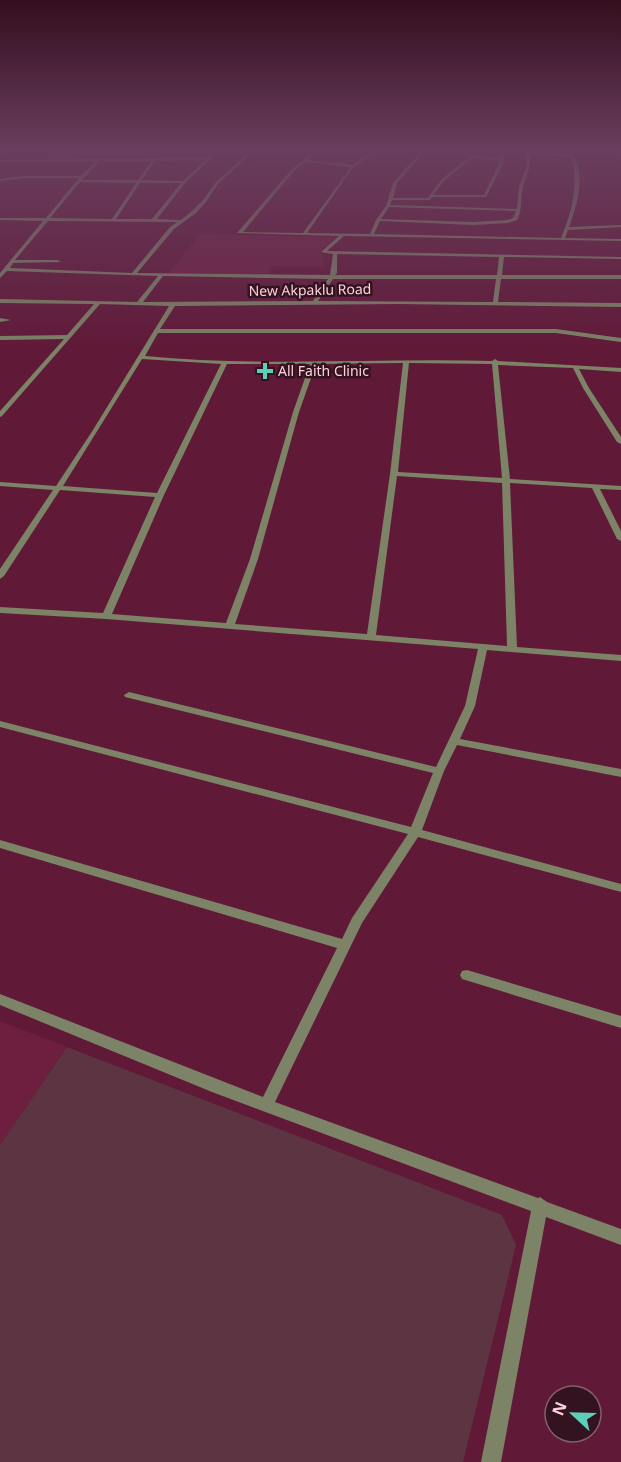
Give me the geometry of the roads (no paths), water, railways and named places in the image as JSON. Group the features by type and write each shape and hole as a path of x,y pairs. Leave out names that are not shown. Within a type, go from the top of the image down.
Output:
{"street":[{"path":"133,275 186,217"},
{"path":"253,217 239,232 245,234 621,240"},
{"path":"304,234 316,217"},
{"path":"372,236 380,217"},
{"path":"378,220 495,224 513,221 515,217"},
{"path":"563,238 572,217"},
{"path":"0,219 181,221"},
{"path":"0,276 47,219"},
{"path":"566,229 621,226"},
{"path":"342,236 323,252 621,258"},
{"path":"315,303 334,273 335,254"},
{"path":"495,303 502,256"},
{"path":"13,262 58,261"},
{"path":"7,269 161,276 621,277"},
{"path":"138,303 161,276"},
{"name":"New Akpaklu Road","path":"0,301 173,304 621,305"},
{"path":"0,415 98,303"},
{"path":"0,576 58,489 173,304"},
{"path":"0,320 8,320"},
{"path":"158,331 556,331 621,340"},
{"path":"0,338 69,337"},
{"path":"141,357 159,360 225,362 495,361 621,370"},
{"path":"371,638 394,474 406,361"},
{"path":"495,361 506,480 512,648"},
{"path":"106,616 160,495 225,362"},
{"path":"229,627 254,559 296,412 314,362"},
{"path":"574,366 621,442"},
{"path":"394,474 621,488"},
{"path":"0,484 160,495"},
{"path":"595,487 621,539"},
{"path":"0,610 106,616 621,658"},
{"path":"267,1104 345,945 374,892 414,832 439,771 470,706 483,646"},
{"path":"129,695 439,771"},
{"path":"0,724 621,888"},
{"path":"455,741 621,773"},
{"path":"0,844 345,945"},
{"path":"467,975 621,1022"},
{"path":"0,999 217,1087 540,1205 621,1237"},
{"path":"491,1462 540,1205"}],"place":[{"name":"All Faith Clinic","path":"265,371"}]}
